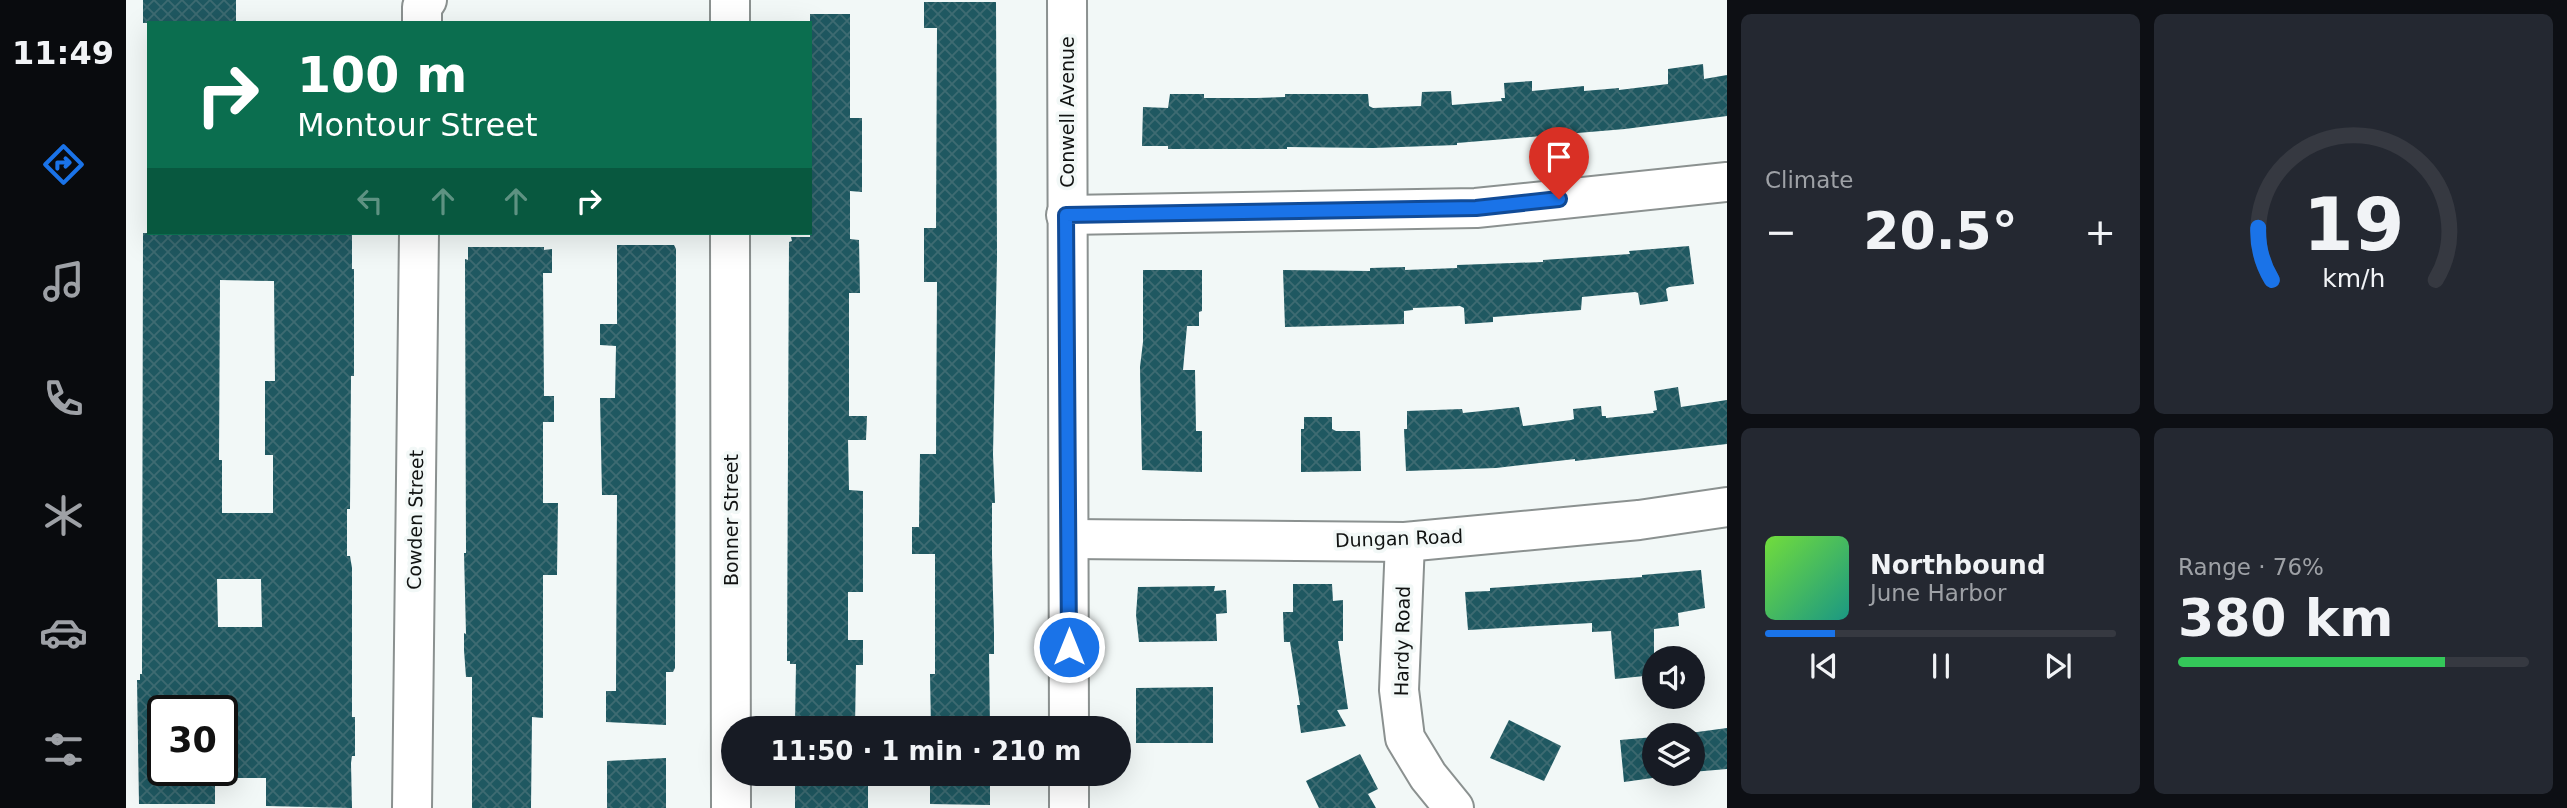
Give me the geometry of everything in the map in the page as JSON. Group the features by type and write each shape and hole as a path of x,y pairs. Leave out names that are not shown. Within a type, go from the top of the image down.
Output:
{"street":[{"path":"730,0 730,21"},
{"name":"Conwell Avenue","path":"1067,0 1069,716"},
{"path":"1066,215 1476,208 1727,182"},
{"name":"Cowden Street","path":"412,808 419,235"},
{"name":"Bonner Street","path":"730,235 731,808"},
{"name":"Dungan Road","path":"1070,539 1405,542 1639,520 1727,507"},
{"name":"Hardy Road","path":"1405,542 1399,690 1405,738 1428,776 1454,808"},
{"path":"1069,786 1069,808"}],"building":[{"path":"143,0 236,0 236,21 143,23"},
{"path":"924,2 996,2 997,256 993,454 995,503 992,503 994,654 989,654 990,716 931,716 930,674 935,674 935,554 912,554 912,527 919,527 920,454 936,454 937,282 924,282 924,228 936,228 937,28 924,28"},
{"path":"810,14 850,14 850,118 862,118 862,192 850,191 850,239 859,240 860,293 849,293 849,416 867,416 866,440 848,440 849,490 863,491 863,592 848,592 848,640 863,640 863,665 856,665 855,716 795,716 796,664 787,661 789,242 792,241 791,237 812,235"},
{"path":"1703,64 1704,79 1727,75 1727,116 1457,145 1287,149 1168,149 1168,146 1142,146 1143,107 1168,108 1170,94 1204,94 1204,98 1256,98 1285,97 1285,94 1368,94 1369,106 1373,108 1421,106 1422,92 1451,91 1452,105 1502,101 1501,98 1505,98 1504,83 1532,81 1532,91 1584,86 1584,91 1619,90 1668,84 1668,69"},
{"path":"143,233 352,235 354,376 351,376 347,556 350,556 352,568 352,717 355,717 355,756 352,756 351,763 352,808 266,806 266,778 238,778 238,695 147,695 147,786 215,786 215,804 139,804 137,680 140,680","holes":["220,280 274,281 275,381 265,381 265,455 273,455 273,513 222,513 222,460 219,460","217,579 261,579 262,627 218,627"]},
{"path":"617,245 674,245 676,249 675,668 673,672 666,672 666,725 606,722 606,691 616,691 617,495 602,495 600,398 615,398 616,346 600,345 600,324 617,324"},
{"path":"1689,246 1694,284 1669,287 1666,289 1668,301 1640,305 1638,293 1635,292 1582,297 1581,310 1493,317 1493,322 1465,324 1464,308 1460,306 1413,308 1404,311 1404,324 1285,327 1283,270 1457,268 1457,265 1543,262"},
{"path":"468,247 552,249 552,273 543,273 544,396 554,396 554,422 543,422 543,503 558,503 557,575 543,575 543,718 532,717 531,808 472,808 472,677 466,677 464,650 465,259 468,260"},
{"path":"1143,270 1202,270 1202,311 1199,312 1199,326 1187,326 1183,370 1195,370 1196,431 1202,431 1202,472 1142,470 1140,367 1143,342"},
{"path":"1678,387 1681,407 1727,400 1727,444 1496,468 1406,471 1404,429 1407,429 1407,411 1462,409 1463,413 1519,407 1523,426 1571,420 1574,419 1573,409 1601,406 1602,416 1606,418 1654,413 1653,411 1657,410 1654,391"},
{"path":"1304,417 1332,417 1332,429 1336,431 1360,431 1361,471 1301,472 1301,429 1304,429"},
{"path":"1701,570 1705,608 1678,613 1679,626 1654,629 1654,646 1642,646 1642,676 1615,679 1611,631 1592,632 1592,623 1468,630 1465,592"},
{"path":"1293,584 1332,584 1333,601 1343,600 1343,641 1338,641 1348,709 1337,710 1346,726 1301,733 1297,705 1300,705 1290,642 1284,642 1283,612 1293,612"},
{"path":"1215,586 1214,591 1226,590 1227,613 1216,614 1217,641 1139,642 1136,615 1138,587"},
{"path":"1213,687 1213,743 1136,743 1136,688"},
{"path":"1509,720 1561,746 1544,781 1490,758"},
{"path":"1727,728 1727,769 1705,771 1705,731"},
{"path":"1642,738 1642,779 1624,782 1620,740"},
{"path":"1360,754 1378,789 1368,794 1376,808 1319,808 1306,781"},
{"path":"666,758 666,808 607,808 607,761"},
{"path":"795,786 868,786 868,808 795,808"},
{"path":"930,786 990,786 990,805 930,804"}],"route":[{"path":"1069,647 1066,215 1476,208 1559,199"}]}
